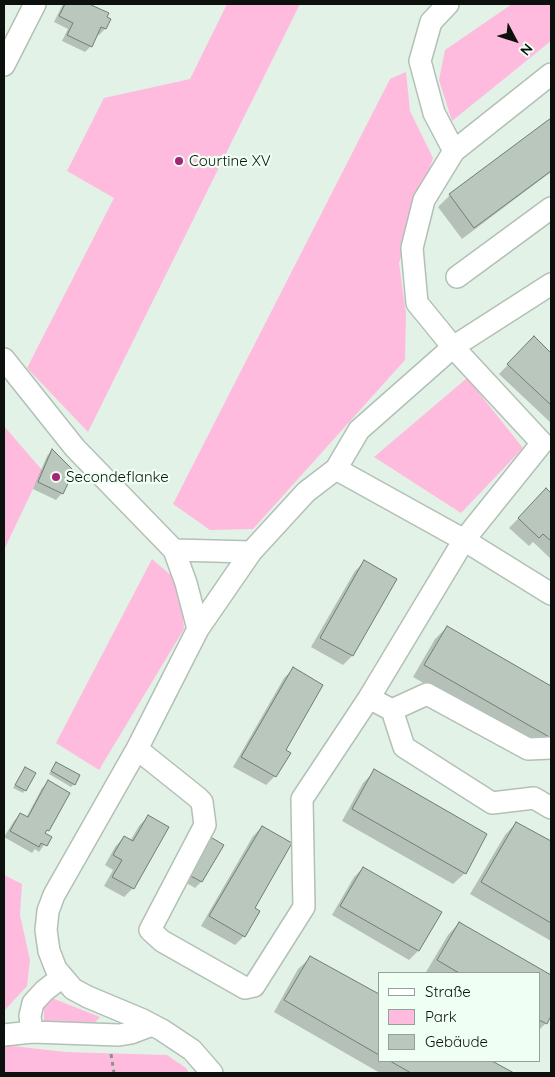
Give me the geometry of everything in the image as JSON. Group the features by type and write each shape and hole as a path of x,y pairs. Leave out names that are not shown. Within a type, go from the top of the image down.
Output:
{"street":[{"path":"4,65 35,4"},
{"path":"448,4 431,22 420,61 434,113 454,151"},
{"path":"137,749 197,796 202,802 205,825 150,930 162,941 245,988 254,986 304,907 302,799 369,698 464,540 542,443 453,348 417,304 412,248 424,200 454,151 551,74"},
{"path":"457,277 551,208"},
{"path":"212,1073 192,1050 152,1025 82,994 73,988 56,968 49,951 46,930 48,911 58,888 137,749 198,629 251,552 306,492 336,469 359,430 453,348 551,284"},
{"path":"4,359 76,448 174,550 186,583 198,629"},
{"path":"336,469 464,540 551,594"},
{"path":"174,550 251,552"},
{"path":"392,710 427,694 528,749 551,748"},
{"path":"369,698 392,710 404,747 492,802 534,798 551,808"},
{"path":"32,1032 30,1016 33,1003 44,990 62,977"},
{"path":"4,1035 32,1032 118,1035 131,1033 152,1025"}],"path":[{"path":"113,1066 114,1073"}],"green space":[{"path":"227,4 300,4 88,432 27,368 114,198 67,171 104,98 190,79"},
{"path":"512,4 551,4 551,41 452,121 439,80 445,50"},
{"path":"406,72 410,111 433,158 399,263 406,314 405,360 253,529 210,530 173,504 390,79"},
{"path":"467,378 523,448 461,513 374,457"},
{"path":"4,426 42,470 4,550"},
{"path":"152,559 180,583 184,629 99,770 56,743"},
{"path":"4,875 22,884 20,915 30,960 27,986 4,1011"},
{"path":"52,998 100,1017 91,1027 44,1027 44,1004"},
{"path":"4,1045 65,1052 167,1055 186,1068 189,1073 4,1073"}],"building":[{"path":"65,4 89,4 109,13 107,17 111,19 106,29 101,27 92,47 67,35 73,23 59,16"},
{"path":"551,118 551,171 474,228 449,194"},
{"path":"534,336 551,353 551,405 507,364"},
{"name":"Secondeflanke","path":"52,449 74,471 63,494 38,482"},
{"path":"546,488 551,493 551,541 543,534 539,538 518,518"},
{"path":"364,560 397,579 353,656 320,638"},
{"path":"447,626 551,686 551,738 424,665"},
{"path":"293,667 323,685 286,750 291,753 276,777 241,757"},
{"path":"56,762 80,775 75,785 51,771"},
{"path":"25,767 36,773 26,791 15,785"},
{"path":"374,769 487,834 466,874 352,809"},
{"path":"48,780 70,793 49,831 47,830 45,833 52,837 47,846 41,843 39,847 10,831 20,813 28,817"},
{"path":"148,815 169,827 134,889 112,877 122,860 113,855 124,836 133,841"},
{"path":"516,822 551,841 551,923 481,882"},
{"path":"262,826 292,843 255,908 260,911 245,937 209,916"},
{"path":"207,835 224,845 202,882 185,873"},
{"path":"363,867 442,912 419,951 340,906"},
{"path":"459,922 551,975 551,1016 547,1024 540,1020 540,972 457,972 437,960"},
{"path":"310,956 378,993 378,1054 284,1000"},
{"path":"392,1062 494,1062 514,1073 411,1073"}],"place":[{"name":"Courtine XV","path":"179,161"},
{"name":"Secondeflanke","path":"56,477"}]}
